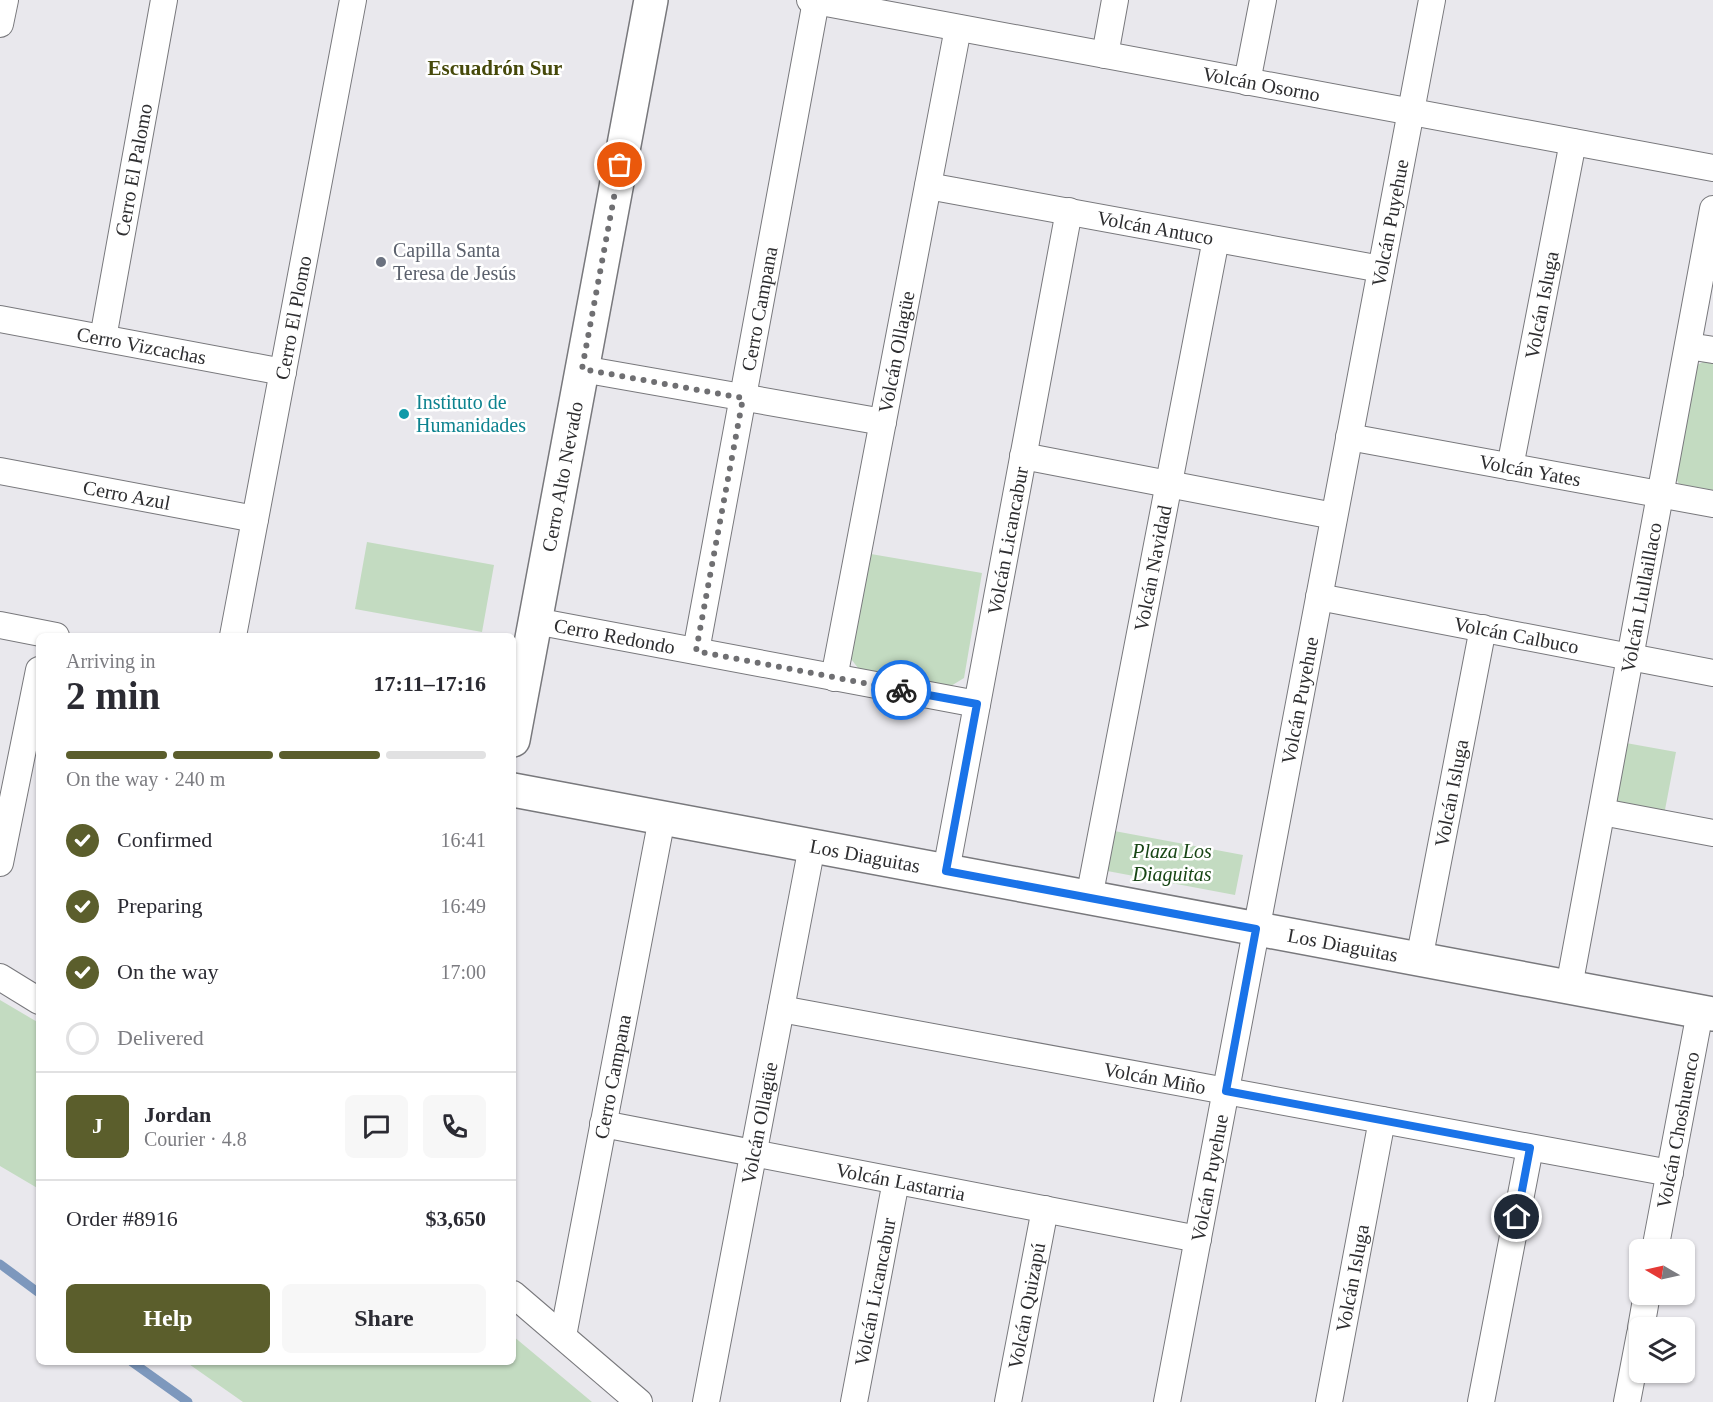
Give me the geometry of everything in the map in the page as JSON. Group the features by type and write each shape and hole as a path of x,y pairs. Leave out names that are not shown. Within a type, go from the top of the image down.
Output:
{"street":[{"path":"0,24 4,0"},
{"name":"Cerro El Palomo","path":"103,338 164,0"},
{"name":"Cerro El Plomo","path":"234,633 353,0"},
{"name":"Cerro Alto Nevado","path":"516,724 651,0"},
{"path":"1105,55 1115,0"},
{"path":"1247,82 1263,0"},
{"name":"Volcán Puyehue","path":"1167,1402 1432,0"},
{"name":"Volcán Osorno","path":"813,1 1713,168"},
{"name":"Cerro Campana","path":"696,651 813,1"},
{"name":"Volcán Ollagüe","path":"834,678 958,28"},
{"name":"Volcán Isluga","path":"1510,467 1573,142"},
{"name":"Volcán Antuco","path":"928,186 1381,269"},
{"name":"Volcán Llullaillaco","path":"1569,987 1713,209"},
{"name":"Volcán Licancabur","path":"946,871 1068,212"},
{"name":"Volcán Navidad","path":"1089,898 1216,239"},
{"name":"Cerro Vizcachas","path":"0,319 283,372"},
{"path":"1688,346 1713,350"},
{"path":"582,369 883,422"},
{"name":"Volcán Yates","path":"1349,437 1713,504"},
{"path":"1023,456 1334,516"},
{"name":"Cerro Azul","path":"0,471 255,519"},
{"name":"Volcán Calbuco","path":"1319,597 1713,673"},
{"name":"Cerro Redondo","path":"535,621 977,704"},
{"path":"0,625 40,633"},
{"name":"Volcán Isluga","path":"1419,960 1483,628"},
{"path":"0,863 36,685"},
{"name":"Los Diaguitas","path":"516,791 1707,1013"},
{"path":"1602,812 1713,833"},
{"name":"Cerro Campana","path":"563,1336 662,818"},
{"name":"Volcán Ollagüe","path":"706,1402 812,846"},
{"path":"0,977 36,999"},
{"name":"Volcán Miño","path":"781,1009 1670,1173"},
{"name":"Volcán Choshuenco","path":"1657,1239 1707,1013"},
{"name":"Volcán Isluga","path":"1329,1402 1382,1120"},
{"name":"Volcán Lastarria","path":"603,1124 1198,1239"},
{"path":"1481,1402 1530,1148"},
{"name":"Volcán Licancabur","path":"854,1402 896,1180"},
{"name":"Volcán Quizapú","path":"1008,1402 1045,1209"},
{"path":"516,1297 639,1402"},
{"path":"1627,1402 1631,1383"}],"green space":[{"path":"1705,361 1713,363 1713,490 1679,484 1673,473 1695,366"},
{"path":"367,542 494,565 482,632 355,609"},
{"path":"865,553 982,573 964,678 946,689 862,673 844,650"},
{"path":"1626,743 1676,752 1664,815 1614,806"},
{"name":"Plaza Los Diaguitas","path":"1109,830 1243,855 1235,895 1102,870"},
{"path":"0,1000 36,1021 36,1187 0,1166"},
{"path":"516,1339 592,1402 243,1402 190,1365 516,1365"}],"waterway":[{"path":"0,1264 36,1291"},
{"path":"136,1365 188,1402"}],"way so far":[{"path":"620,165 582,369 743,398 696,651 901,690"}],"place":[{"name":"Capilla Santa Teresa de Jesús","path":"381,262"},
{"name":"Instituto de Humanidades","path":"404,414"}],"district":[{"name":"Escuadrón Sur","path":"495,68"}],"route":[{"path":"901,690 977,704 946,871 1256,929 1226,1091 1530,1148 1517,1217"}]}
